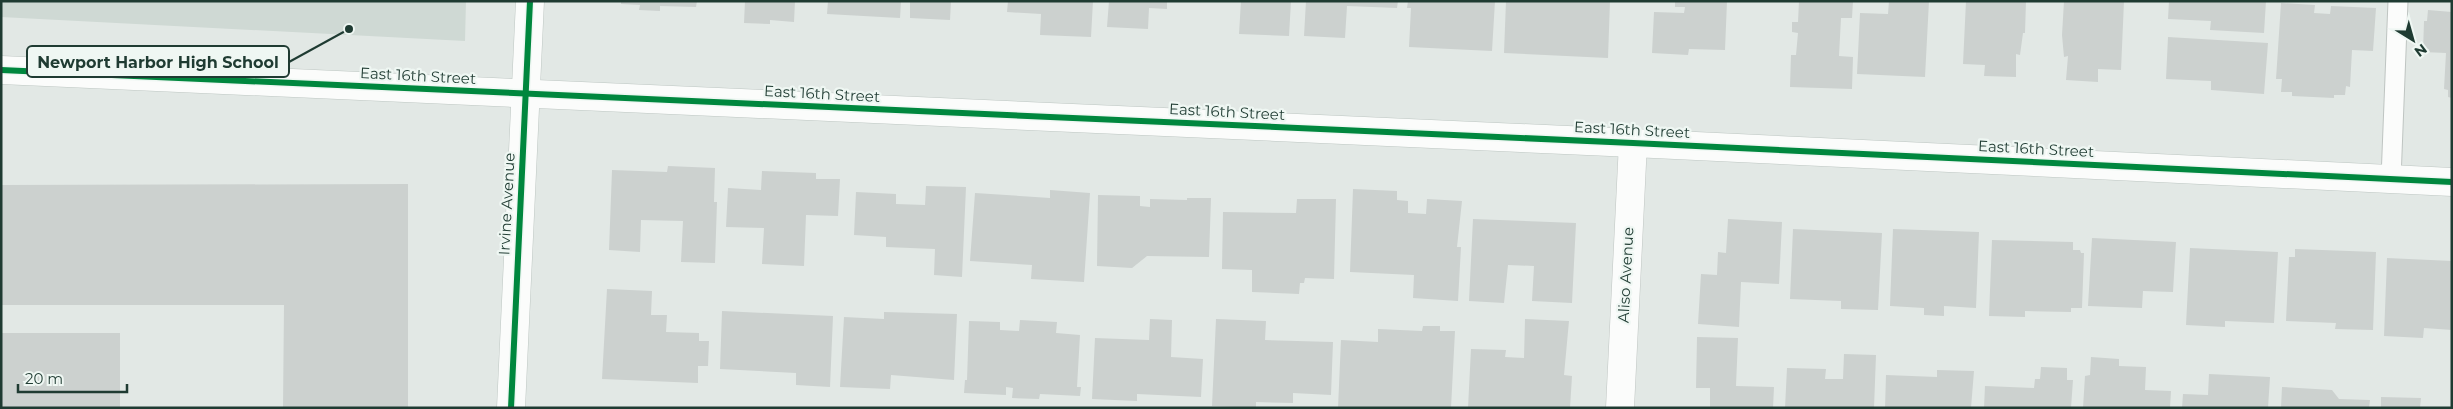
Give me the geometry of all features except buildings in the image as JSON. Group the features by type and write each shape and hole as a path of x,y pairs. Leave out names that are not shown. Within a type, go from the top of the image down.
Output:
{"street":[{"name":"Irvine Avenue","path":"511,408 530,1"},
{"name":"East 16th Street","path":"1,70 1632,142 2452,182"},
{"name":"Aliso Avenue","path":"1620,408 1632,142"}],"lane":[{"path":"2390,179 2398,1"}],"shaded area":[{"path":"1,1 466,1 465,41 1,17"}],"cycle path":[{"path":"511,408 530,1"},
{"path":"1,70 1633,143 2452,182"}],"place":[{"name":"Newport Harbor High School","path":"349,29"}]}
